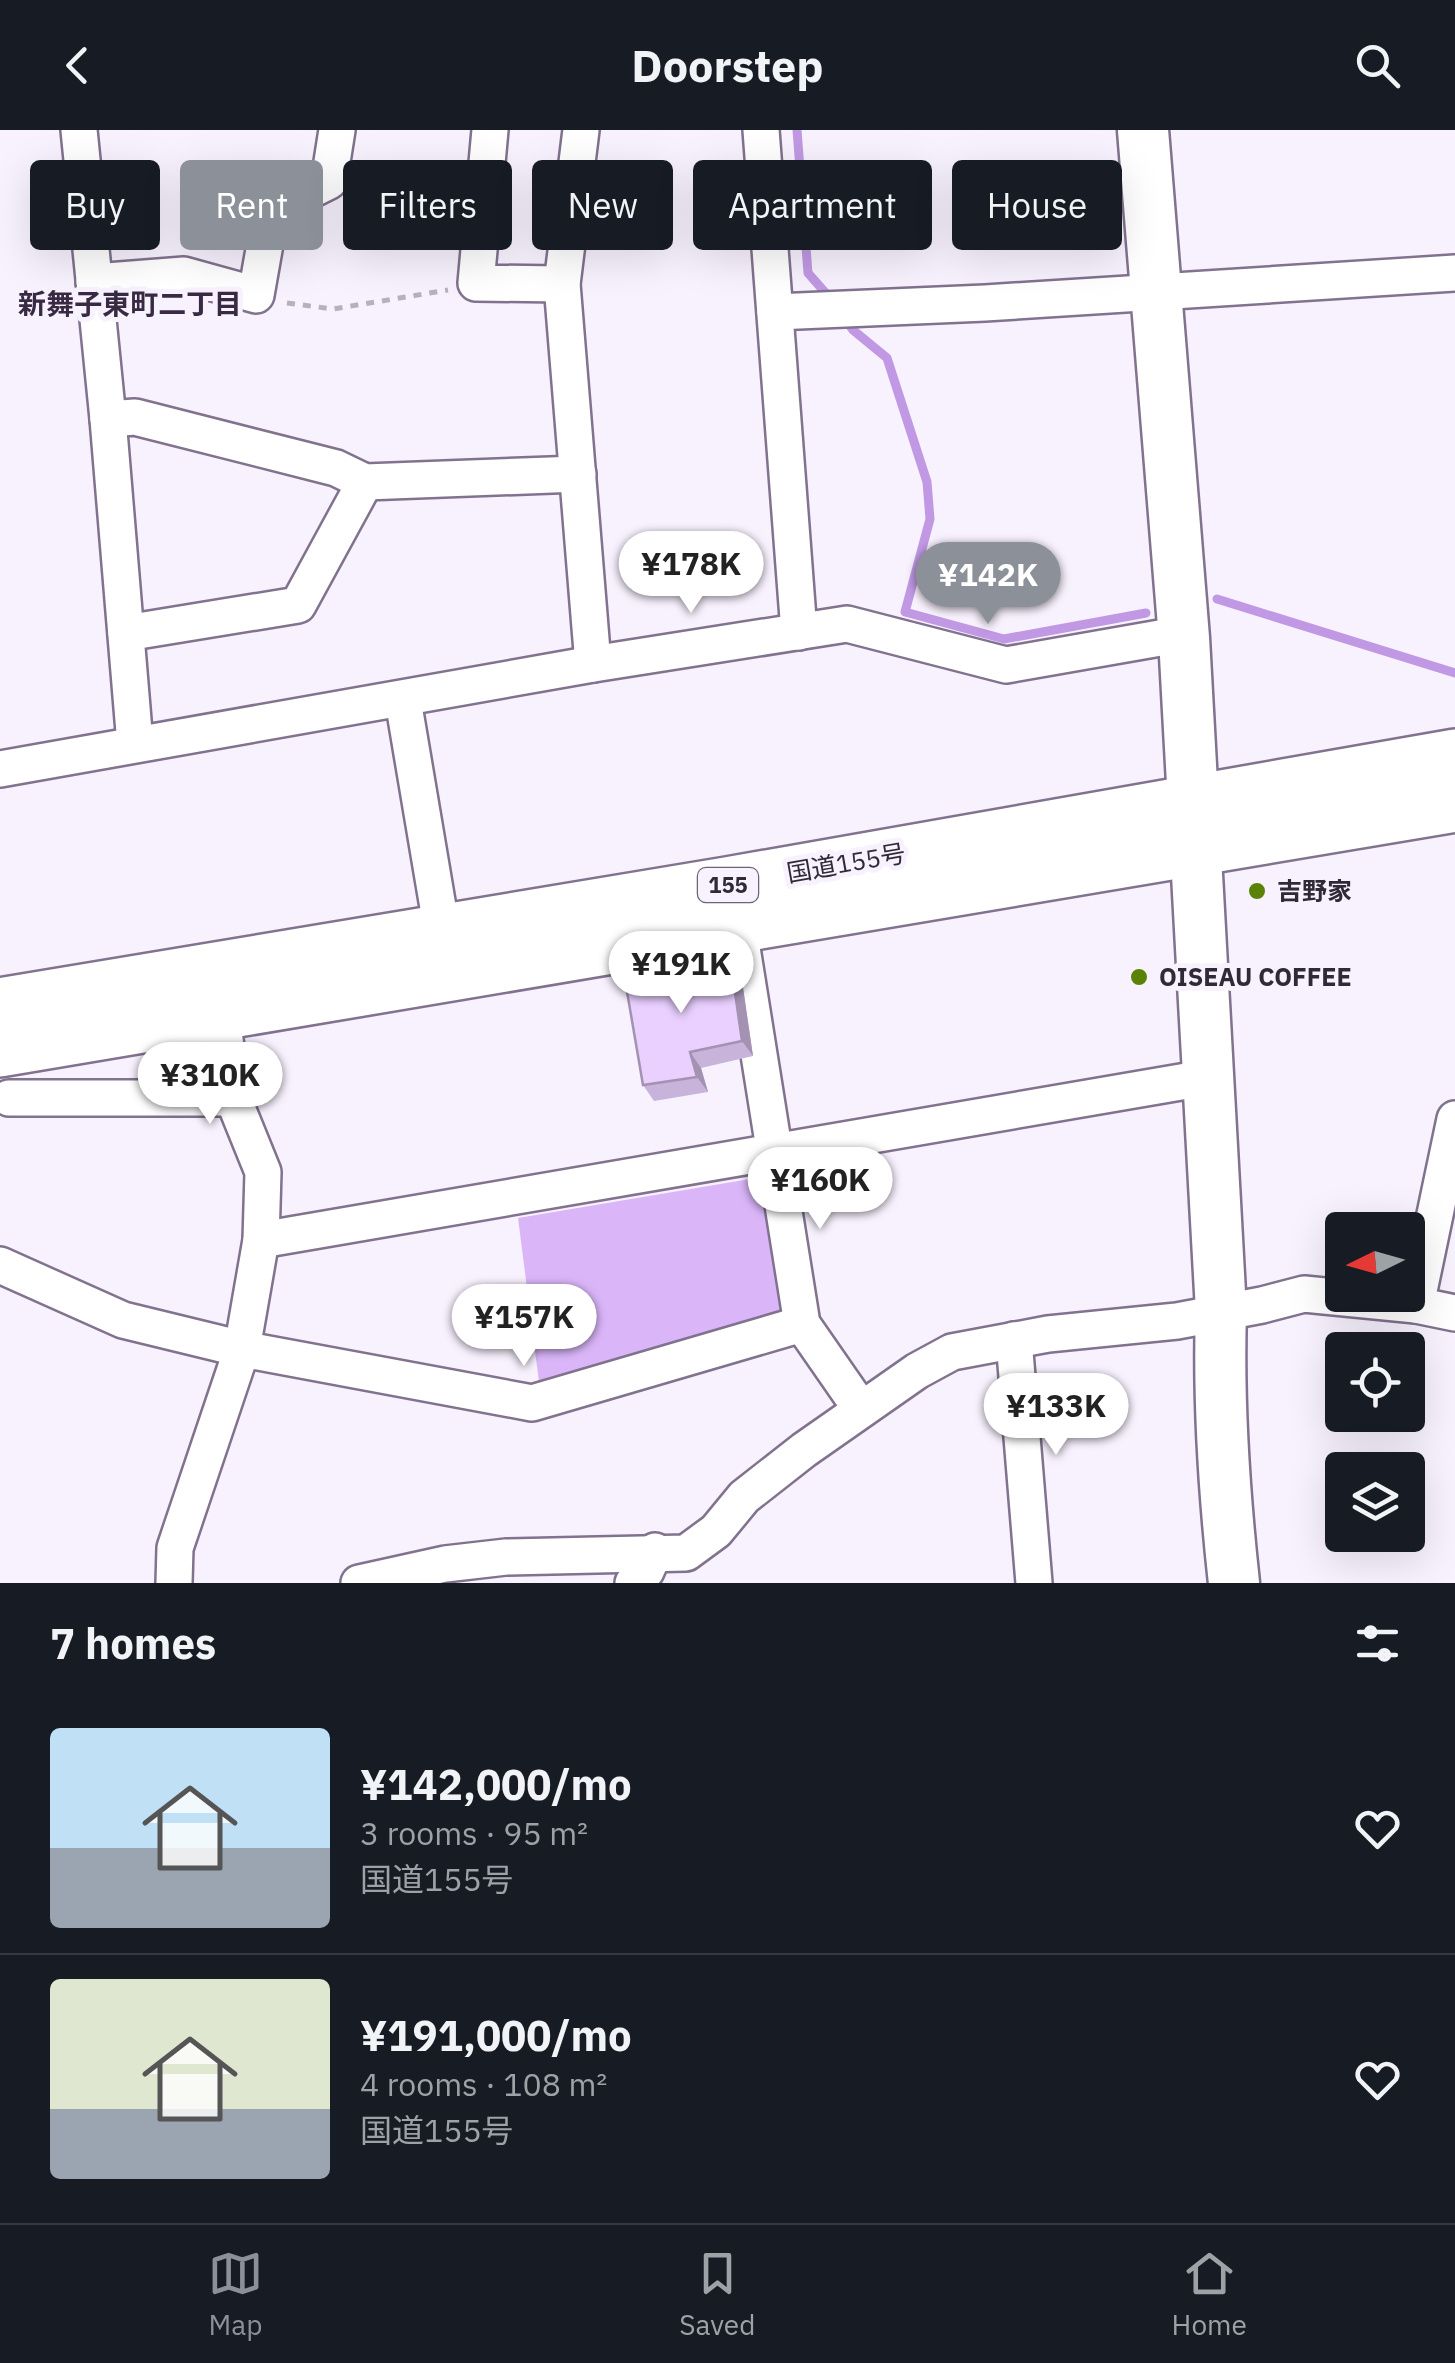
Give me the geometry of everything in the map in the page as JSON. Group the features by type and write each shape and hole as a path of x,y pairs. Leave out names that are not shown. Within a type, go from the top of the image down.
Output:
{"highway":[{"name":"国道155号","path":"4,1074 222,1010 738,923 1194,827 1455,757"},
{"name":"国道155号","path":"0,1006 442,931 1194,827 1455,804"}],"street":[{"path":"78,130 108,418 135,744"},
{"path":"94,282 184,274 256,294 271,210 329,181 337,130"},
{"path":"490,130 476,284 562,284"},
{"path":"581,130 562,284 593,664"},
{"path":"762,130 799,632"},
{"path":"1143,130 1184,638 1221,1311 1218,1382 1224,1499 1234,1583"},
{"path":"775,312 1455,273"},
{"path":"108,418 135,417 336,468 366,482 578,474"},
{"path":"126,633 298,604 366,482"},
{"path":"0,769 593,664 847,624 1006,665 1160,638 1184,638"},
{"path":"403,700 442,931"},
{"path":"738,923 802,1324 862,1409"},
{"path":"174,1583 175,1548 242,1349 261,1240 262,1172 233,1098 222,1010"},
{"path":"4,1074 233,1098"},
{"path":"261,1240 1210,1077"},
{"path":"1425,1262 1455,1119"},
{"path":"0,1265 123,1320 242,1349 532,1403 802,1324"},
{"path":"359,1583 445,1564 506,1557 686,1553 716,1531 744,1497 862,1409 952,1352 1014,1340 1177,1322 1304,1294 1325,1296"},
{"path":"1425,1307 1455,1313"},
{"path":"1014,1340 1034,1583"},
{"path":"633,1583 646,1570 655,1551"}],"path":[{"path":"256,294 315,309 333,309 476,284"}],"shaded area":[{"path":"750,1179 763,1189 783,1308 767,1326 540,1390 518,1218"}],"building":[{"path":"730,958 742,1041 690,1052 697,1077 643,1085 624,974"}],"waterway":[{"path":"797,130 808,273 830,298"},
{"path":"845,319 887,358 927,482 930,519 905,612 1004,639 1146,613"},
{"path":"1217,599 1455,673"}],"place":[{"name":"吉野家","path":"1257,891"},
{"name":"OISEAU COFFEE","path":"1139,977"}],"district":[{"name":"新舞子東町二丁目","path":"130,304"}]}
